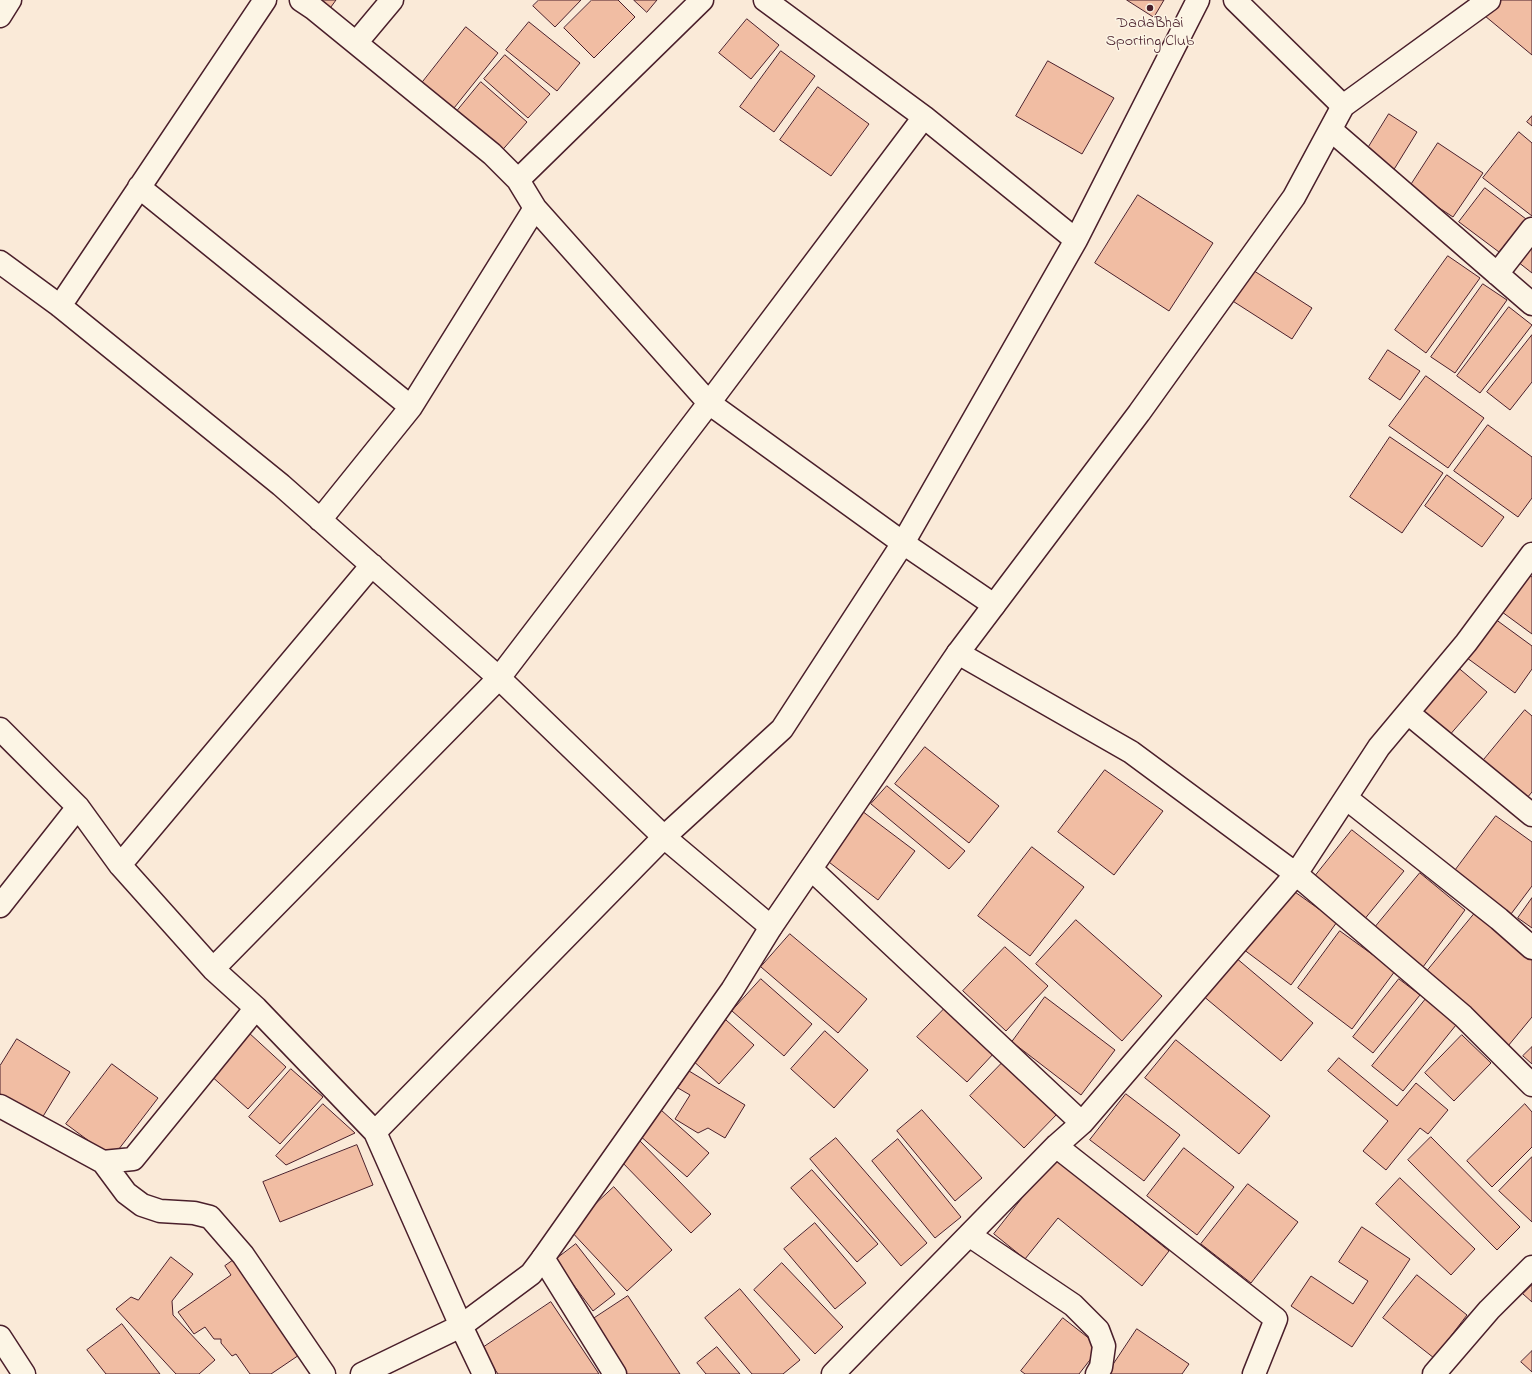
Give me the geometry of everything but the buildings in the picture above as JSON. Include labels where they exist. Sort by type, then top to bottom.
[{"type":"street","points":[[0,16],[10,0]]},
{"type":"street","points":[[60,306],[265,0]]},
{"type":"street","points":[[302,0],[492,154],[518,180],[535,208],[709,403],[903,543],[994,605]]},
{"type":"street","points":[[356,43],[392,0]]},
{"type":"street","points":[[518,180],[702,0]]},
{"type":"street","points":[[765,0],[924,118],[1076,240]]},
{"type":"street","points":[[375,1132],[664,837],[782,730],[903,543],[1076,240],[1198,0]]},
{"type":"street","points":[[1235,0],[1343,106]]},
{"type":"street","points":[[362,1374],[461,1326],[531,1274],[732,990],[771,927],[958,653],[1139,413],[1294,197],[1343,106],[1489,0]]},
{"type":"street","points":[[213,969],[499,678],[924,118]]},
{"type":"street","points":[[1331,130],[1532,304]]},
{"type":"street","points":[[139,187],[411,407]]},
{"type":"street","points":[[320,520],[411,407],[535,208]]},
{"type":"street","points":[[1497,274],[1532,229]]},
{"type":"street","points":[[0,262],[60,306],[281,485],[499,678],[664,837],[771,927]]},
{"type":"street","points":[[833,1374],[1056,1146],[1082,1123],[1296,874],[1379,747],[1466,643],[1532,554]]},
{"type":"street","points":[[120,865],[372,565]]},
{"type":"street","points":[[958,653],[1131,752],[1296,874],[1463,1016],[1532,1085]]},
{"type":"street","points":[[1408,713],[1532,815]]},
{"type":"street","points":[[0,729],[78,807],[120,865],[213,969],[256,1008],[375,1132],[461,1326],[484,1374]]},
{"type":"street","points":[[1346,798],[1499,919],[1532,948]]},
{"type":"street","points":[[0,906],[78,807]]},
{"type":"street","points":[[811,869],[1082,1123]]},
{"type":"street","points":[[103,1162],[133,1159],[256,1008]]},
{"type":"street","points":[[0,1106],[103,1162],[126,1193],[142,1205],[160,1212],[194,1213],[210,1217],[243,1256],[324,1374]]},
{"type":"street","points":[[1056,1146],[1276,1319],[1254,1374]]},
{"type":"street","points":[[969,1235],[1073,1305],[1098,1330],[1104,1346],[1101,1367],[1097,1374]]},
{"type":"street","points":[[543,1258],[615,1374]]},
{"type":"street","points":[[1434,1374],[1489,1310],[1532,1267]]},
{"type":"street","points":[[0,1337],[24,1374]]},
{"type":"place","name":"DadaBhai Sporting Club","points":[[1150,8]]}]
